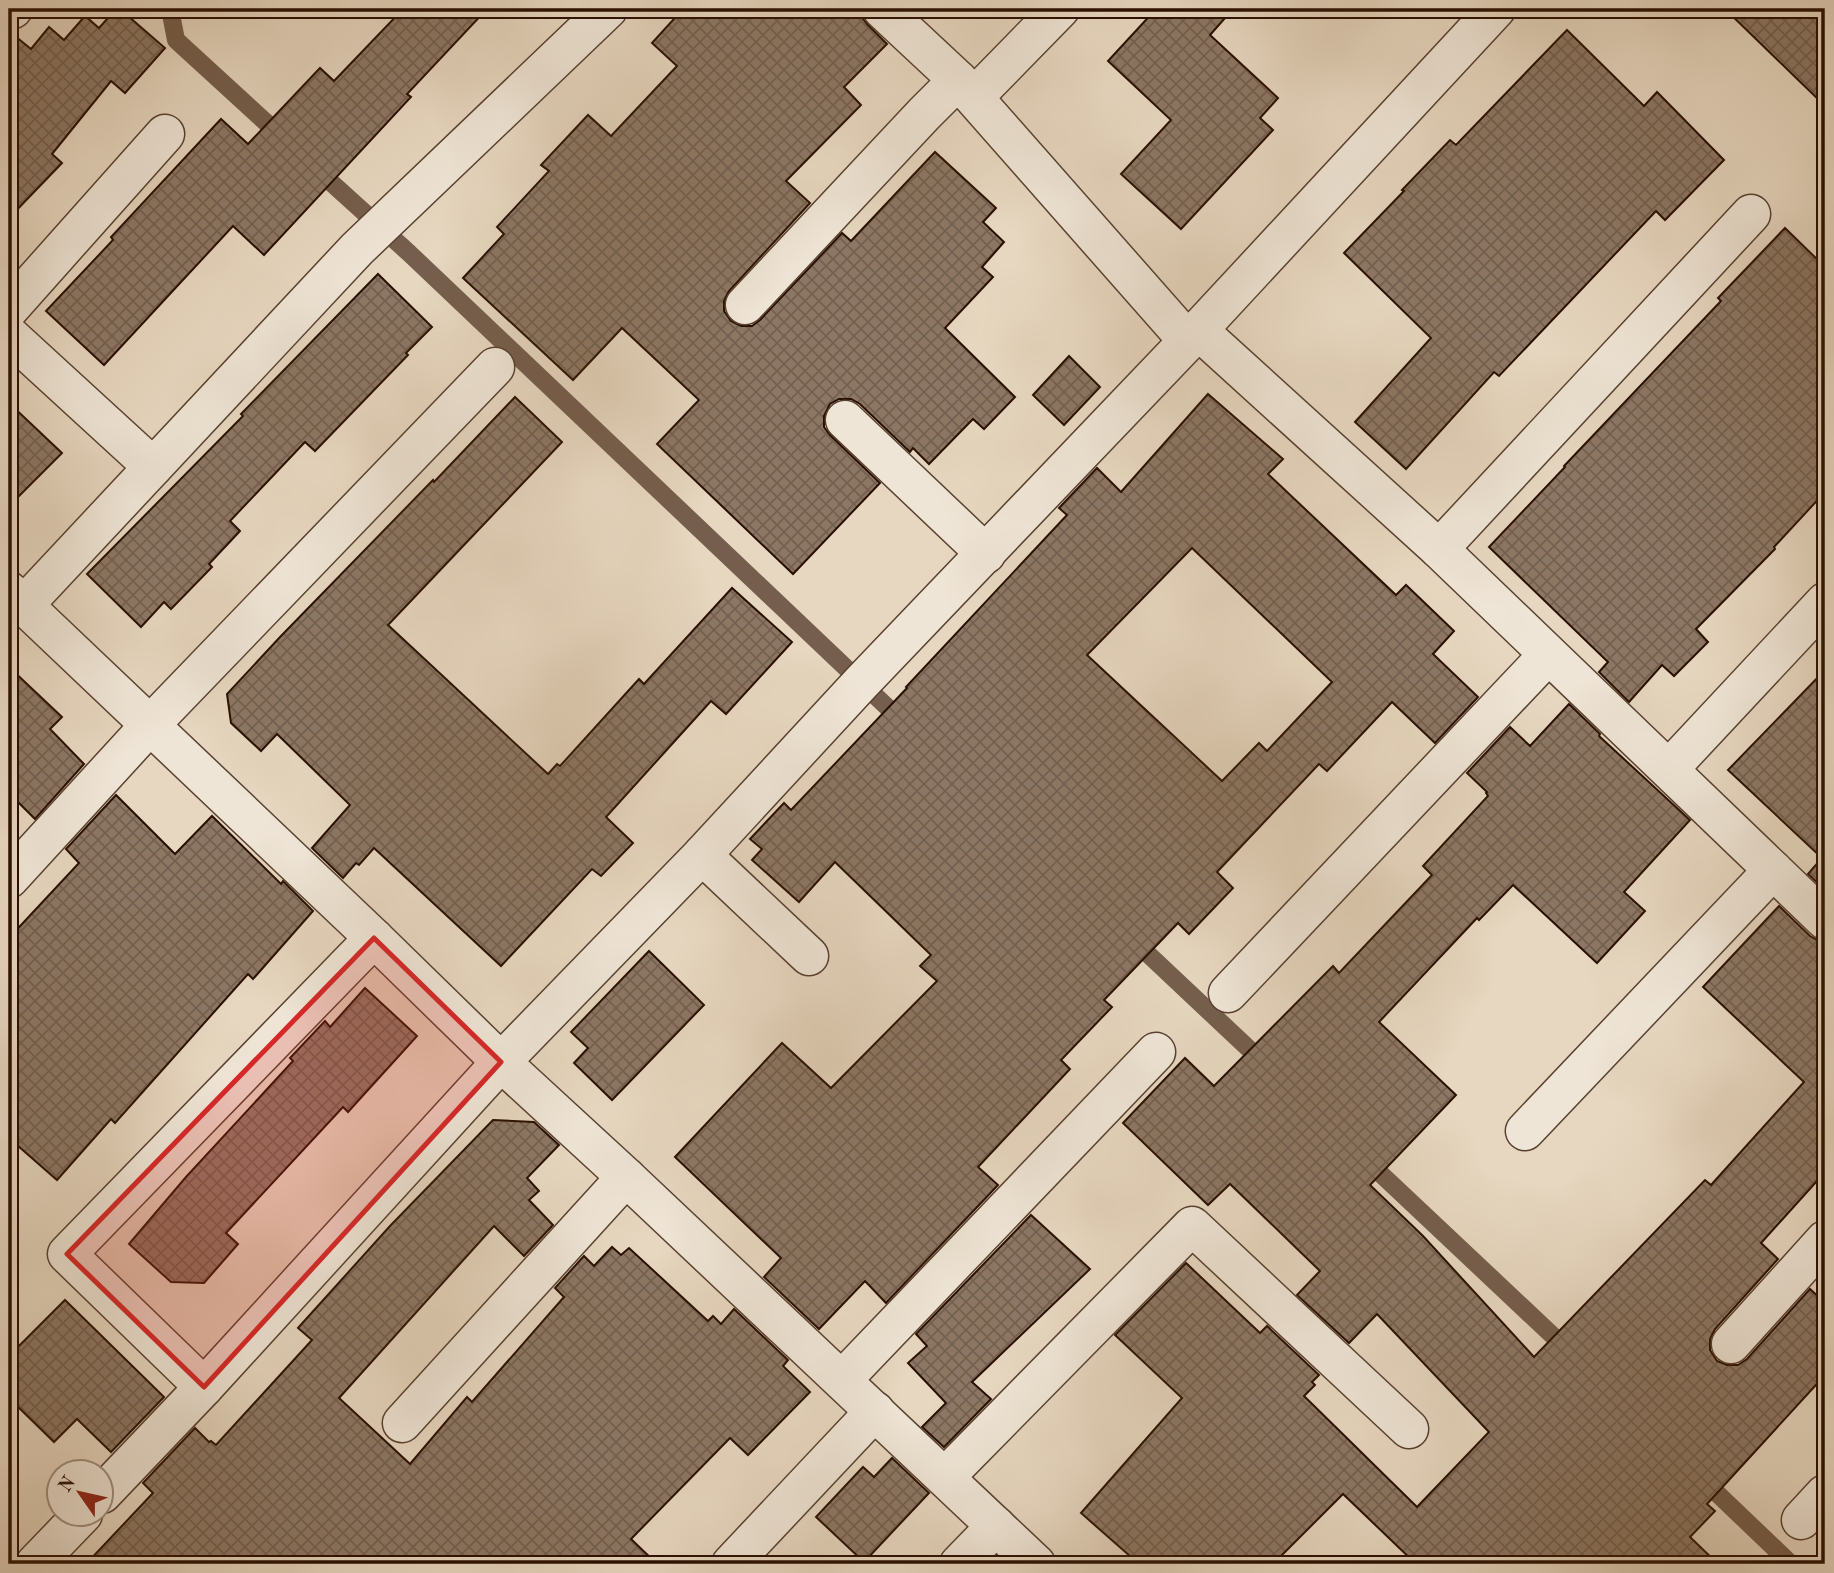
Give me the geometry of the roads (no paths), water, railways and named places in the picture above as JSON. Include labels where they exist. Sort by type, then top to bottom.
[{"type":"street","points":[[608,9],[357,249],[153,467],[16,598],[501,1062],[1037,1564]]},
{"type":"street","points":[[882,9],[966,89],[1193,335],[1439,549],[1825,920]]},
{"type":"street","points":[[745,305],[924,114],[966,89],[1060,9]]},
{"type":"street","points":[[116,1479],[501,1062],[702,855],[860,684],[1193,335],[1496,9]]},
{"type":"street","points":[[9,309],[165,134]]},
{"type":"street","points":[[1439,549],[1751,214]]},
{"type":"street","points":[[9,335],[153,467]]},
{"type":"street","points":[[9,879],[150,725],[495,367]]},
{"type":"street","points":[[845,421],[986,554]]},
{"type":"street","points":[[1669,769],[1825,602]]},
{"type":"street","points":[[1228,993],[1548,654]]},
{"type":"street","points":[[702,855],[808,956]]},
{"type":"street","points":[[1525,1131],[1773,870]]},
{"type":"street","points":[[204,1387],[67,1254],[374,938]]},
{"type":"street","points":[[842,1380],[1156,1052]]},
{"type":"street","points":[[402,1423],[626,1177]]},
{"type":"street","points":[[944,1477],[1192,1226],[1409,1429]]},
{"type":"street","points":[[1731,1344],[1825,1240]]},
{"type":"street","points":[[731,1564],[874,1411]]},
{"type":"street","points":[[959,1564],[996,1526]]},
{"type":"street","points":[[35,1564],[70,1528]]},
{"type":"waterway","points":[[170,9],[176,40],[283,138]]},
{"type":"waterway","points":[[314,167],[409,253],[905,724]]},
{"type":"waterway","points":[[1131,938],[1266,1065]]},
{"type":"waterway","points":[[1365,1159],[1569,1351]]},
{"type":"waterway","points":[[1700,1477],[1791,1564]]}]
